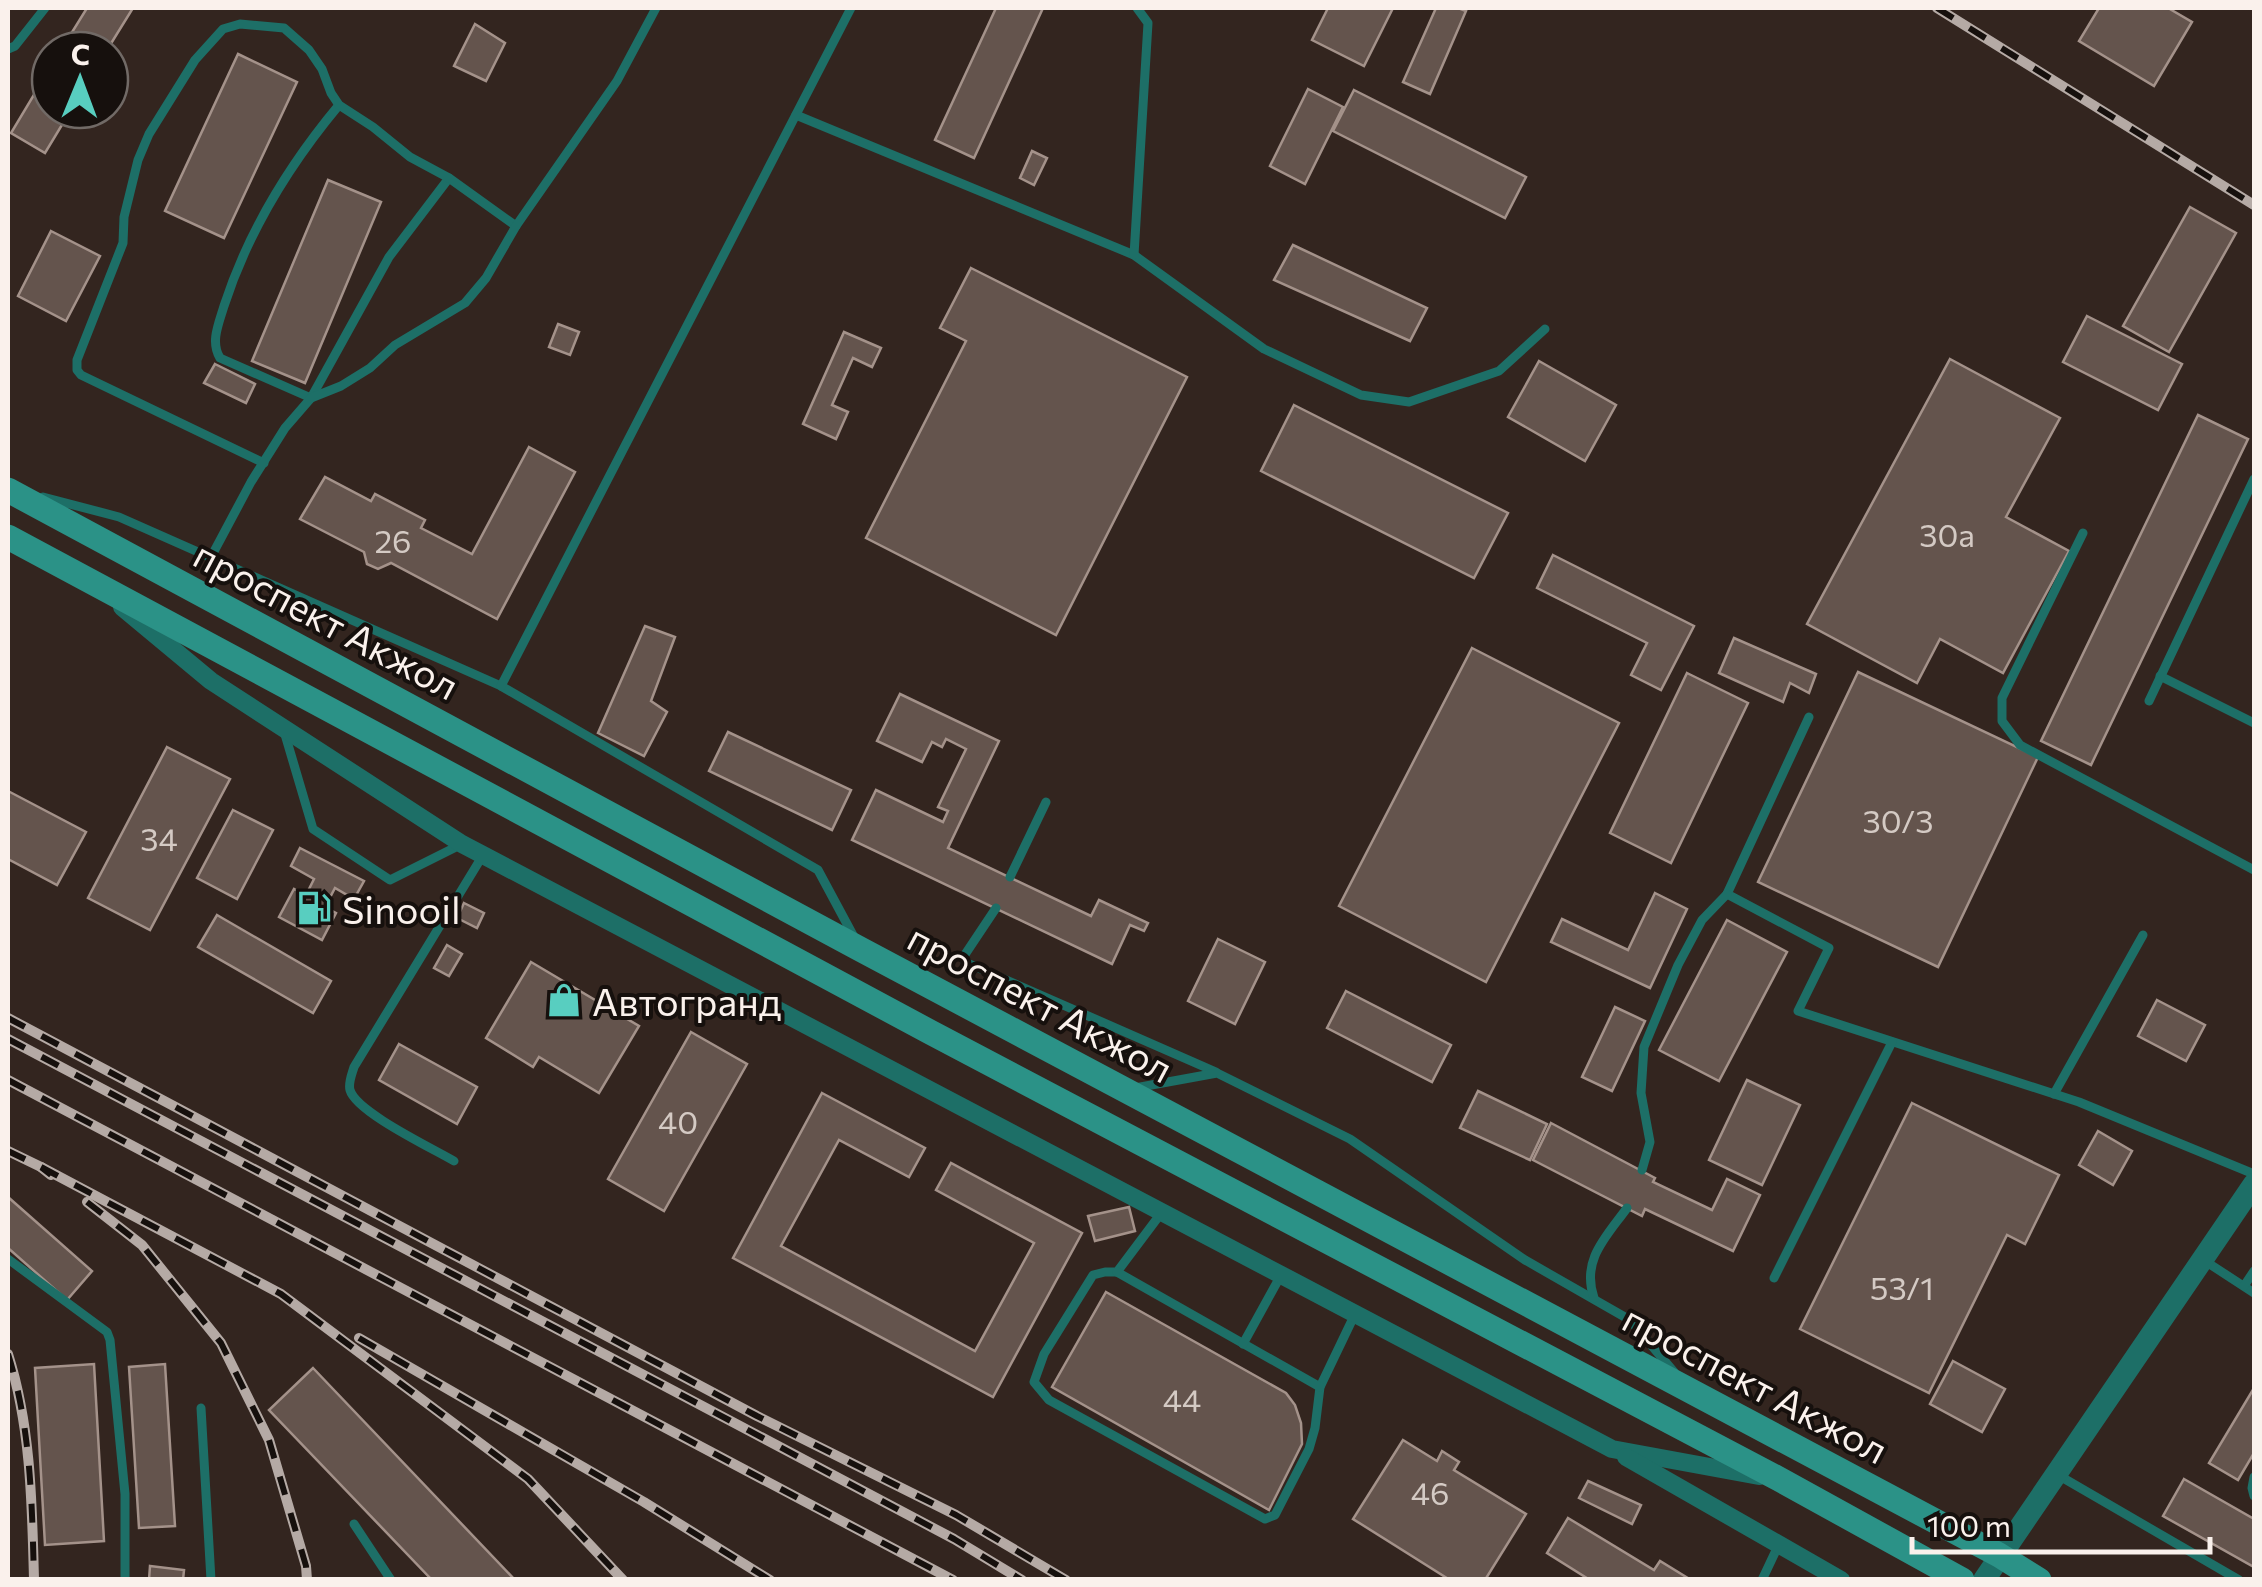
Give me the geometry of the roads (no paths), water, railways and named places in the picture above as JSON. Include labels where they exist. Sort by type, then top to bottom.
[{"type":"main road","name":"проспект Акжол","points":[[8,489],[1999,1555],[2039,1580]]},
{"type":"main road","name":"проспект Акжол","points":[[8,536],[930,1032],[1778,1480],[1954,1578]]},
{"type":"main road","points":[[930,1032],[947,995]]},
{"type":"street","points":[[94,585],[211,681],[462,844],[1612,1449],[1841,1580]]},
{"type":"street","points":[[1984,1580],[2254,1184]]},
{"type":"street","points":[[1612,1449],[1778,1480]]},
{"type":"lane","points":[[8,49],[15,46],[45,8]]},
{"type":"lane","points":[[339,105],[313,136],[259,221],[216,334],[215,350],[220,358],[310,398],[341,386],[396,345],[465,303],[486,278],[516,226],[617,80],[656,8]]},
{"type":"lane","points":[[500,686],[852,8]]},
{"type":"lane","points":[[1134,255],[1148,22],[1137,8]]},
{"type":"lane","points":[[264,462],[81,375],[78,370],[77,360],[123,243],[124,217],[138,160],[149,134],[194,60],[215,36],[240,24],[284,28],[309,50],[339,105],[516,226]]},
{"type":"lane","points":[[796,115],[1134,255],[1264,349],[1360,395],[1409,402],[1499,371],[1545,328]]},
{"type":"lane","points":[[210,559],[285,428],[310,398],[389,257],[449,178]]},
{"type":"lane","points":[[2149,701],[2254,479]]},
{"type":"lane","points":[[8,489],[118,517],[500,686],[818,870],[860,948]]},
{"type":"lane","points":[[2083,532],[2002,698],[2002,720],[2020,745],[2254,870]]},
{"type":"lane","points":[[2160,676],[2254,723]]},
{"type":"lane","points":[[1642,1170],[1650,1142],[1642,1094],[1644,1047],[1678,965],[1702,920],[1727,894],[1809,717]]},
{"type":"lane","points":[[284,728],[314,828],[390,880],[462,844]]},
{"type":"lane","points":[[1010,877],[1046,802]]},
{"type":"lane","points":[[454,1161],[358,1103],[350,1091],[350,1079],[483,855]]},
{"type":"lane","points":[[1727,894],[1829,948],[1798,1011],[2078,1102],[2254,1174]]},
{"type":"lane","points":[[996,908],[964,956],[965,962],[1217,1072],[1350,1139],[1525,1260],[1630,1320],[1689,1390]]},
{"type":"lane","points":[[2054,1094],[2142,935]]},
{"type":"lane","points":[[1774,1278],[1892,1042]]},
{"type":"lane","points":[[1125,1090],[1217,1072]]},
{"type":"lane","points":[[1594,1298],[1589,1269],[1600,1244],[1626,1208]]},
{"type":"lane","points":[[1117,1272],[1162,1212]]},
{"type":"lane","points":[[2203,1259],[2254,1293]]},
{"type":"lane","points":[[8,1260],[107,1332],[110,1340],[125,1494],[124,1580]]},
{"type":"lane","points":[[2244,1286],[2254,1271]]},
{"type":"lane","points":[[1320,1387],[1117,1272],[1093,1275],[1044,1354],[1034,1382],[1049,1400],[1265,1519],[1275,1515],[1309,1449],[1320,1387],[1355,1314]]},
{"type":"lane","points":[[1243,1344],[1281,1274]]},
{"type":"lane","points":[[201,1408],[211,1580]]},
{"type":"lane","points":[[2056,1474],[2239,1580]]},
{"type":"lane","points":[[2254,1477],[2254,1496]]},
{"type":"lane","points":[[354,1524],[391,1580]]},
{"type":"lane","points":[[1762,1580],[1779,1544]]},
{"type":"railway","points":[[1937,8],[2254,205]]},
{"type":"railway","points":[[8,1018],[757,1416],[956,1515],[1066,1580]]},
{"type":"railway","points":[[8,1039],[954,1539],[1022,1580]]},
{"type":"railway","points":[[8,1080],[953,1580]]},
{"type":"railway","points":[[8,1151],[51,1175]]},
{"type":"railway","points":[[41,1167],[281,1294],[528,1479],[623,1580]]},
{"type":"railway","points":[[87,1202],[142,1245],[221,1343],[269,1440],[307,1580]]},
{"type":"railway","points":[[359,1338],[644,1502],[770,1580]]},
{"type":"railway","points":[[8,1354],[26,1437],[34,1580]]},
{"type":"place","name":"Sinooil","points":[[314,908]]},
{"type":"place","name":"Автогранд","points":[[564,1000]]}]
